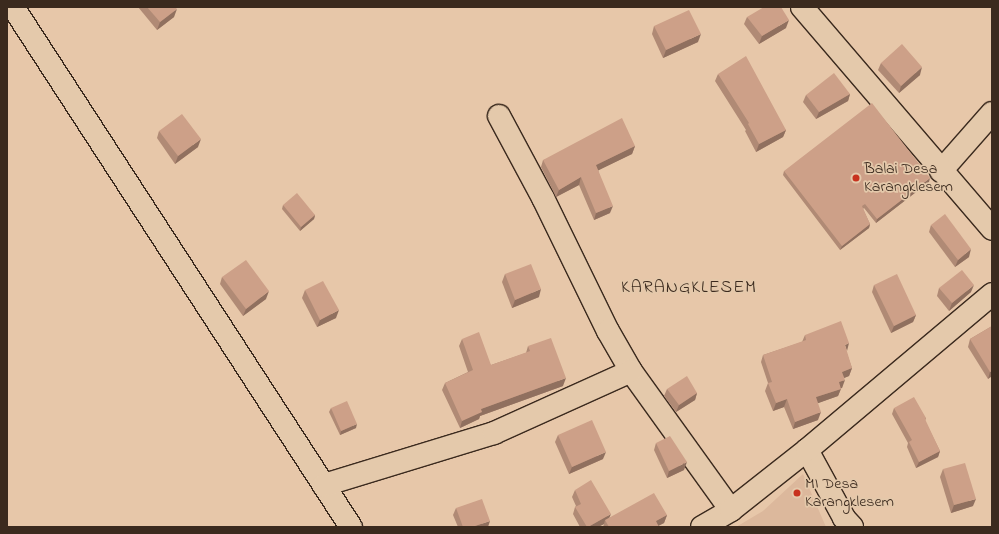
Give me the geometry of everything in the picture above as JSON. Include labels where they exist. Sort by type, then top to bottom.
[{"type":"street","points":[[13,7],[352,527]]},
{"type":"street","points":[[802,7],[992,229]]},
{"type":"street","points":[[941,171],[992,113]]},
{"type":"street","points":[[499,116],[543,198],[608,331],[631,371],[731,510]]},
{"type":"street","points":[[702,527],[731,510],[807,450],[992,294]]},
{"type":"street","points":[[324,485],[494,433],[631,371]]},
{"type":"street","points":[[807,450],[844,518],[852,527]]},
{"type":"shaded area","name":"MI Desa Karangklesem","points":[[803,474],[826,527],[736,527],[763,511]]},
{"type":"building","points":[[147,7],[175,7],[177,9],[160,22]]},
{"type":"building","points":[[764,7],[781,7],[789,20],[762,36],[747,17]]},
{"type":"building","points":[[689,10],[701,34],[666,50],[654,26]]},
{"type":"building","points":[[902,44],[922,67],[901,86],[881,63]]},
{"type":"building","points":[[746,56],[786,130],[759,144],[748,124],[749,123],[718,74]]},
{"type":"building","points":[[834,73],[850,94],[819,112],[806,95]]},
{"type":"building","name":"Balai Desa Karangklesem","points":[[872,103],[930,178],[877,219],[865,204],[862,206],[870,224],[842,246],[784,171]]},
{"type":"building","points":[[182,114],[201,139],[178,156],[159,131]]},
{"type":"building","points":[[622,118],[635,146],[596,165],[613,206],[596,213],[581,177],[559,190],[543,160]]},
{"type":"building","points":[[297,193],[315,215],[301,227],[283,205]]},
{"type":"building","points":[[945,214],[971,249],[958,260],[931,225]]},
{"type":"building","points":[[246,260],[269,291],[246,309],[222,277]]},
{"type":"building","points":[[531,264],[541,289],[515,300],[505,274]]},
{"type":"building","points":[[962,270],[974,285],[952,303],[939,288]]},
{"type":"building","points":[[897,274],[916,315],[894,326],[874,285]]},
{"type":"building","points":[[323,281],[339,310],[320,320],[305,290]]},
{"type":"building","points":[[841,321],[849,343],[845,345],[852,368],[842,372],[845,380],[839,382],[841,389],[816,397],[821,412],[795,422],[787,399],[776,403],[768,383],[772,382],[763,355],[806,340],[805,335]]},
{"type":"building","points":[[992,326],[992,371],[990,372],[970,339]]},
{"type":"building","points":[[479,332],[491,365],[530,351],[528,346],[551,338],[566,378],[481,409],[482,412],[462,421],[445,383],[473,370],[462,339]]},
{"type":"building","points":[[687,376],[697,393],[679,405],[667,389]]},
{"type":"building","points":[[914,397],[926,418],[925,419],[940,451],[919,462],[909,442],[912,440],[894,408]]},
{"type":"building","points":[[347,401],[357,424],[341,431],[331,408]]},
{"type":"building","points":[[592,420],[606,452],[572,467],[558,435]]},
{"type":"building","points":[[670,436],[687,462],[669,471],[656,443]]},
{"type":"building","points":[[965,463],[976,499],[954,505],[943,469]]},
{"type":"building","points":[[591,480],[611,514],[587,527],[575,507],[581,504],[575,490]]},
{"type":"building","points":[[654,493],[667,515],[656,521],[659,527],[609,527],[605,520]]},
{"type":"building","points":[[482,499],[490,521],[472,527],[463,527],[456,508]]},
{"type":"place","name":"Balai Desa Karangklesem","points":[[856,178]]},
{"type":"place","name":"MI Desa Karangklesem","points":[[797,493]]},
{"type":"district","name":"KARANGKLESEM","points":[[689,288]]}]
